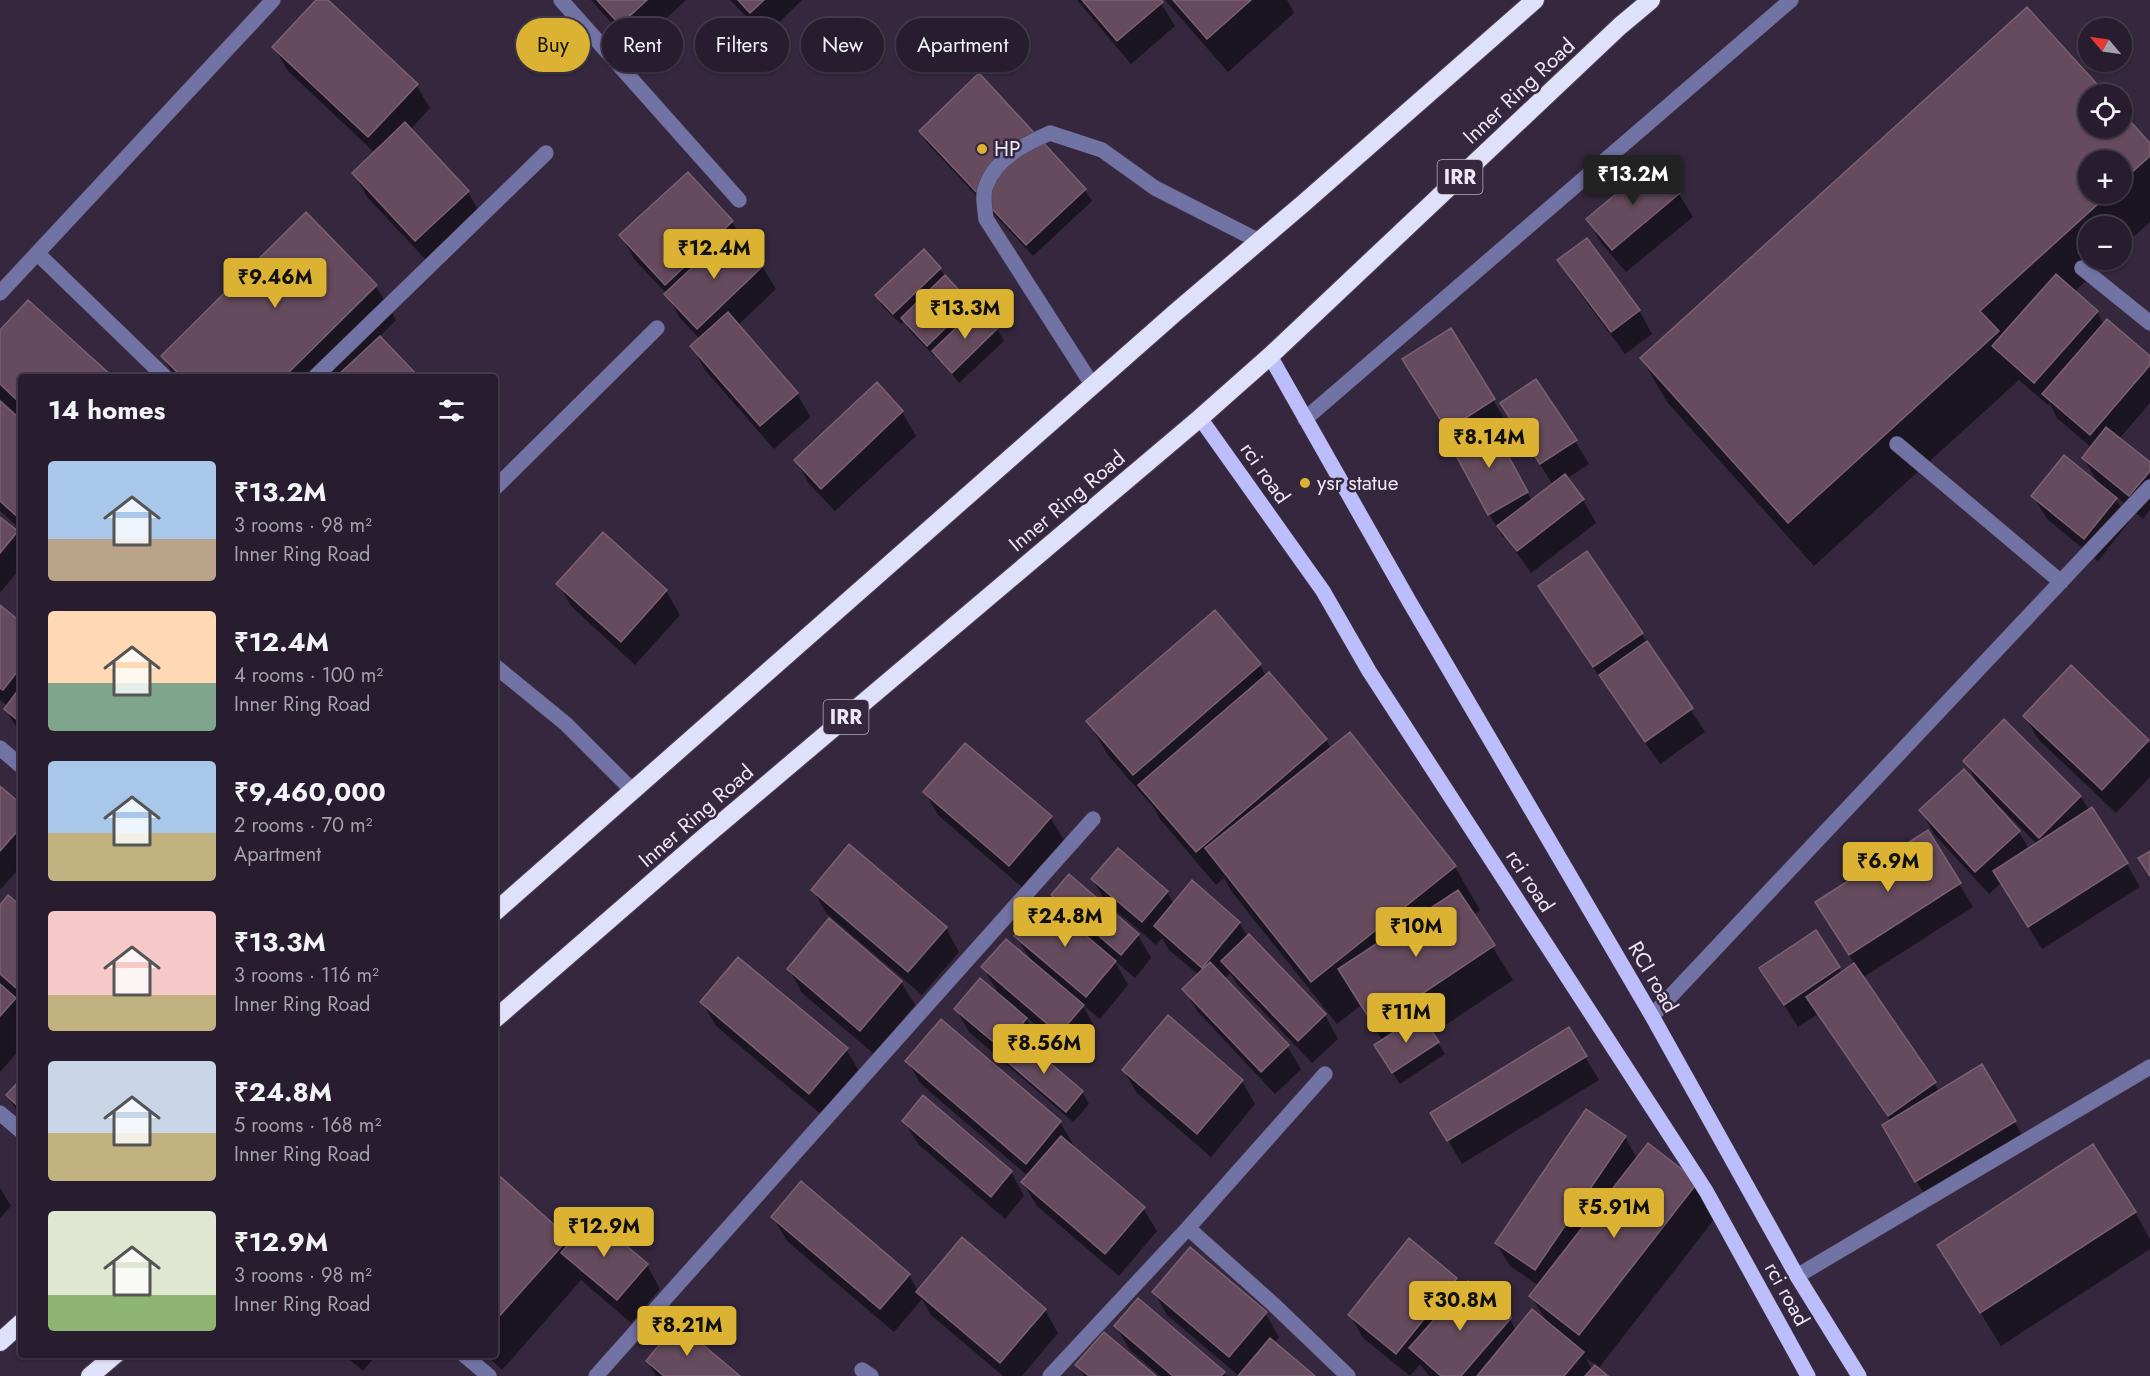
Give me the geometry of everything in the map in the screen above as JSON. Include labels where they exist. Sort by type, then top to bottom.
[{"type":"highway","points":[[498,909],[1535,0]]},
{"type":"highway","name":"Inner Ring Road","points":[[498,1016],[692,848],[1200,418],[1270,356],[1611,34],[1651,0]]},
{"type":"highway","points":[[0,1342],[18,1326]]},
{"type":"highway","points":[[90,1376],[111,1358]]},
{"type":"main road","points":[[1270,356],[1305,419]]},
{"type":"main road","name":"rci road","points":[[1200,418],[1323,591],[1369,671],[1706,1191],[1808,1376]]},
{"type":"main road","name":"RCI road","points":[[1305,419],[1652,1016],[1797,1276],[1859,1376]]},
{"type":"street","points":[[0,293],[273,0]]},
{"type":"street","points":[[561,0],[739,200]]},
{"type":"street","points":[[1305,419],[1791,0]]},
{"type":"street","points":[[1093,386],[986,219],[985,187],[998,164],[1025,144],[1050,133],[1102,150],[1155,188],[1259,241]]},
{"type":"street","points":[[318,374],[546,153]]},
{"type":"street","points":[[38,254],[162,374]]},
{"type":"street","points":[[2084,270],[2150,323]]},
{"type":"street","points":[[498,485],[657,328]]},
{"type":"street","points":[[1897,444],[2061,582]]},
{"type":"street","points":[[1652,1016],[2150,487]]},
{"type":"street","points":[[498,668],[566,724],[633,791]]},
{"type":"street","points":[[0,748],[18,763]]},
{"type":"street","points":[[597,1376],[1093,819]]},
{"type":"street","points":[[1797,1276],[2150,1066]]},
{"type":"street","points":[[1050,1376],[1188,1228],[1325,1074]]},
{"type":"street","points":[[0,1113],[18,1128]]},
{"type":"street","points":[[1188,1228],[1273,1304],[1348,1376]]},
{"type":"street","points":[[468,1358],[489,1376]]},
{"type":"building","points":[[316,0],[328,0],[418,84],[368,137],[272,47]]},
{"type":"building","points":[[597,0],[647,0],[628,18],[614,18]]},
{"type":"building","points":[[738,0],[764,0],[750,13]]},
{"type":"building","points":[[1082,0],[1161,0],[1163,2],[1117,41]]},
{"type":"building","points":[[1173,0],[1251,0],[1207,39]]},
{"type":"building","points":[[2027,7],[2078,63],[2078,72],[2086,72],[2097,84],[2078,84],[2078,138],[2132,138],[2132,123],[2150,143],[2150,156],[2132,172],[2132,150],[2078,150],[2078,204],[2098,204],[2085,216],[2078,216],[2078,222],[1980,311],[1999,331],[1788,523],[1640,358]]},
{"type":"building","points":[[979,73],[1086,189],[1026,245],[919,131]]},
{"type":"building","points":[[405,122],[469,191],[415,241],[352,173]]},
{"type":"building","points":[[1655,161],[1680,193],[1612,250],[1586,219]]},
{"type":"building","points":[[688,172],[733,221],[665,285],[619,235]]},
{"type":"building","points":[[306,212],[377,285],[287,374],[179,374],[161,356]]},
{"type":"building","points":[[731,231],[764,265],[697,329],[664,294]]},
{"type":"building","points":[[1587,238],[1640,310],[1611,332],[1557,260]]},
{"type":"building","points":[[924,249],[941,268],[893,314],[875,295]]},
{"type":"building","points":[[2056,274],[2098,311],[2034,383],[1992,346]]},
{"type":"building","points":[[945,275],[971,303],[927,346],[901,318]]},
{"type":"building","points":[[28,300],[110,374],[18,374],[18,401],[0,384],[0,330]]},
{"type":"building","points":[[978,307],[998,328],[952,373],[932,351]]},
{"type":"building","points":[[728,312],[798,393],[760,426],[690,346]]},
{"type":"building","points":[[2107,319],[2150,356],[2150,365],[2090,435],[2042,394]]},
{"type":"building","points":[[1451,328],[1495,399],[1447,430],[1402,359]]},
{"type":"building","points":[[380,336],[416,374],[339,374]]},
{"type":"building","points":[[1536,379],[1577,440],[1540,464],[1500,403]]},
{"type":"building","points":[[877,382],[903,411],[821,489],[794,460]]},
{"type":"building","points":[[0,401],[18,417],[18,517],[0,501]]},
{"type":"building","points":[[1491,424],[1528,492],[1488,515],[1451,446]]},
{"type":"building","points":[[2106,427],[2150,462],[2150,471],[2129,496],[2082,458]]},
{"type":"building","points":[[2064,455],[2117,498],[2084,539],[2031,496]]},
{"type":"building","points":[[1565,474],[1584,499],[1517,551],[1497,526]]},
{"type":"building","points":[[0,517],[18,531],[0,553]]},
{"type":"building","points":[[603,532],[667,590],[621,642],[556,584]]},
{"type":"building","points":[[1587,551],[1643,633],[1593,667],[1538,586]]},
{"type":"building","points":[[0,605],[18,620],[18,671],[3,690],[0,688]]},
{"type":"building","points":[[1215,610],[1261,664],[1133,775],[1086,721]]},
{"type":"building","points":[[1647,641],[1693,708],[1645,742],[1599,675]]},
{"type":"building","points":[[2071,665],[2149,740],[2102,790],[2023,716]]},
{"type":"building","points":[[1269,672],[1327,739],[1196,852],[1138,785]]},
{"type":"building","points":[[18,690],[18,721],[4,709]]},
{"type":"building","points":[[2004,719],[2081,796],[2039,838],[1963,761]]},
{"type":"building","points":[[1350,732],[1456,866],[1311,982],[1205,848]]},
{"type":"building","points":[[965,743],[1052,816],[1009,866],[923,792]]},
{"type":"building","points":[[1964,769],[2020,831],[1975,872],[1919,810]]},
{"type":"building","points":[[0,786],[18,801],[18,830],[0,851]]},
{"type":"building","points":[[2092,807],[2128,863],[2028,927],[1993,871]]},
{"type":"building","points":[[1928,830],[1961,883],[1849,955],[1815,902]]},
{"type":"building","points":[[849,844],[947,927],[908,972],[811,890]]},
{"type":"building","points":[[1118,848],[1168,891],[1142,922],[1091,879]]},
{"type":"building","points":[[2150,851],[2150,876],[2138,858]]},
{"type":"building","points":[[1069,874],[1139,934],[1121,955],[1051,895]]},
{"type":"building","points":[[1192,880],[1240,922],[1202,968],[1154,926]]},
{"type":"building","points":[[1458,890],[1495,945],[1374,1026],[1338,969]]},
{"type":"building","points":[[8,895],[18,903],[18,989],[0,974],[0,905]]},
{"type":"building","points":[[1044,900],[1116,961],[1086,997],[1014,936]]},
{"type":"building","points":[[829,918],[902,981],[860,1031],[787,969]]},
{"type":"building","points":[[1816,930],[1840,967],[1784,1005],[1759,968]]},
{"type":"building","points":[[1249,934],[1326,1014],[1298,1041],[1221,961]]},
{"type":"building","points":[[1006,939],[1084,1005],[1059,1034],[981,967]]},
{"type":"building","points":[[738,957],[848,1048],[809,1094],[700,1002]]},
{"type":"building","points":[[1210,962],[1289,1045],[1261,1072],[1182,989]]},
{"type":"building","points":[[1854,963],[1936,1082],[1888,1116],[1806,997]]},
{"type":"building","points":[[980,978],[1027,1018],[1002,1049],[954,1009]]},
{"type":"building","points":[[0,984],[16,998],[0,1016]]},
{"type":"building","points":[[1421,1014],[1439,1042],[1392,1073],[1374,1045]]},
{"type":"building","points":[[1168,1015],[1243,1080],[1197,1134],[1122,1070]]},
{"type":"building","points":[[941,1019],[1061,1121],[1026,1164],[905,1061]]},
{"type":"building","points":[[1569,1027],[1587,1056],[1447,1141],[1430,1113]]},
{"type":"building","points":[[1022,1039],[1083,1091],[1066,1112],[1004,1059]]},
{"type":"building","points":[[1982,1064],[2016,1121],[1915,1182],[1882,1125]]},
{"type":"building","points":[[18,1082],[18,1106],[6,1095]]},
{"type":"building","points":[[923,1095],[1012,1171],[991,1197],[902,1121]]},
{"type":"building","points":[[1586,1109],[1626,1136],[1535,1270],[1495,1243]]},
{"type":"building","points":[[1061,1136],[1145,1207],[1105,1254],[1021,1182]]},
{"type":"building","points":[[1648,1143],[1698,1182],[1579,1335],[1529,1296]]},
{"type":"building","points":[[2093,1144],[2136,1212],[1980,1313],[1937,1245]]},
{"type":"building","points":[[498,1175],[569,1238],[498,1318]]},
{"type":"building","points":[[801,1181],[910,1274],[880,1309],[771,1217]]},
{"type":"building","points":[[592,1216],[648,1264],[617,1300],[561,1253]]},
{"type":"building","points":[[962,1237],[1046,1309],[1000,1363],[916,1292]]},
{"type":"building","points":[[1409,1238],[1457,1278],[1396,1354],[1348,1315]]},
{"type":"building","points":[[1190,1247],[1267,1312],[1229,1357],[1152,1292]]},
{"type":"building","points":[[1468,1281],[1511,1318],[1461,1376],[1441,1376],[1409,1348]]},
{"type":"building","points":[[1138,1298],[1225,1372],[1221,1376],[1173,1376],[1114,1326]]},
{"type":"building","points":[[1532,1309],[1584,1352],[1564,1376],[1477,1376]]},
{"type":"building","points":[[677,1323],[740,1376],[664,1376],[646,1361]]},
{"type":"building","points":[[1104,1332],[1156,1376],[1089,1376],[1075,1365]]},
{"type":"building","points":[[1270,1338],[1315,1376],[1238,1376]]},
{"type":"building","points":[[1595,1365],[1608,1376],[1585,1376]]},
{"type":"place","name":"HP","points":[[982,149]]},
{"type":"place","name":"ysr statue","points":[[1305,483]]}]
